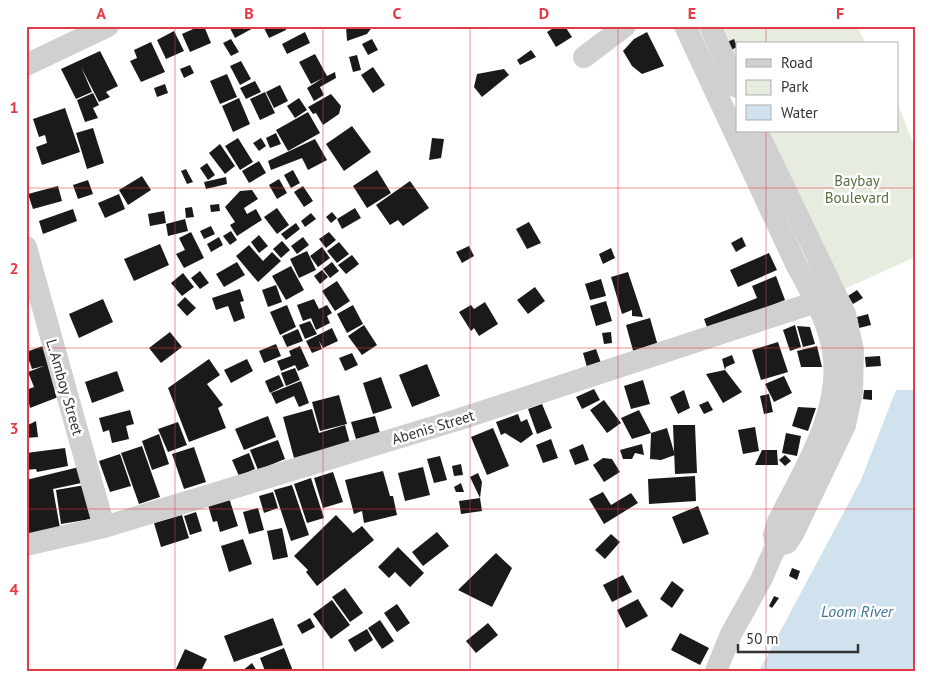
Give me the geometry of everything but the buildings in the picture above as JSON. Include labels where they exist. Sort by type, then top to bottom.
[{"type":"street","points":[[26,65],[108,26]]},
{"type":"street","points":[[584,57],[625,26]]},
{"type":"street","points":[[685,26],[736,124]]},
{"type":"street","points":[[710,26],[736,85]]},
{"type":"street","points":[[740,132],[826,297]]},
{"type":"street","points":[[716,671],[731,634],[761,580],[776,546],[774,535],[778,522],[818,439],[831,401],[833,352],[826,323],[826,297],[757,132]]},
{"type":"street","name":"L. Amboy Street","points":[[26,247],[104,527]]},
{"type":"street","name":"Abenis Street","points":[[26,544],[104,527],[460,419],[826,297]]},
{"type":"green space","points":[[720,26],[857,26],[865,42],[736,42],[736,62]]},
{"type":"green space","name":"Baybay Boulevard","points":[[898,105],[915,148],[915,257],[840,291],[768,132],[898,132]]},
{"type":"water","name":"Loom River","points":[[896,390],[915,390],[915,671],[759,671],[861,480]]}]
